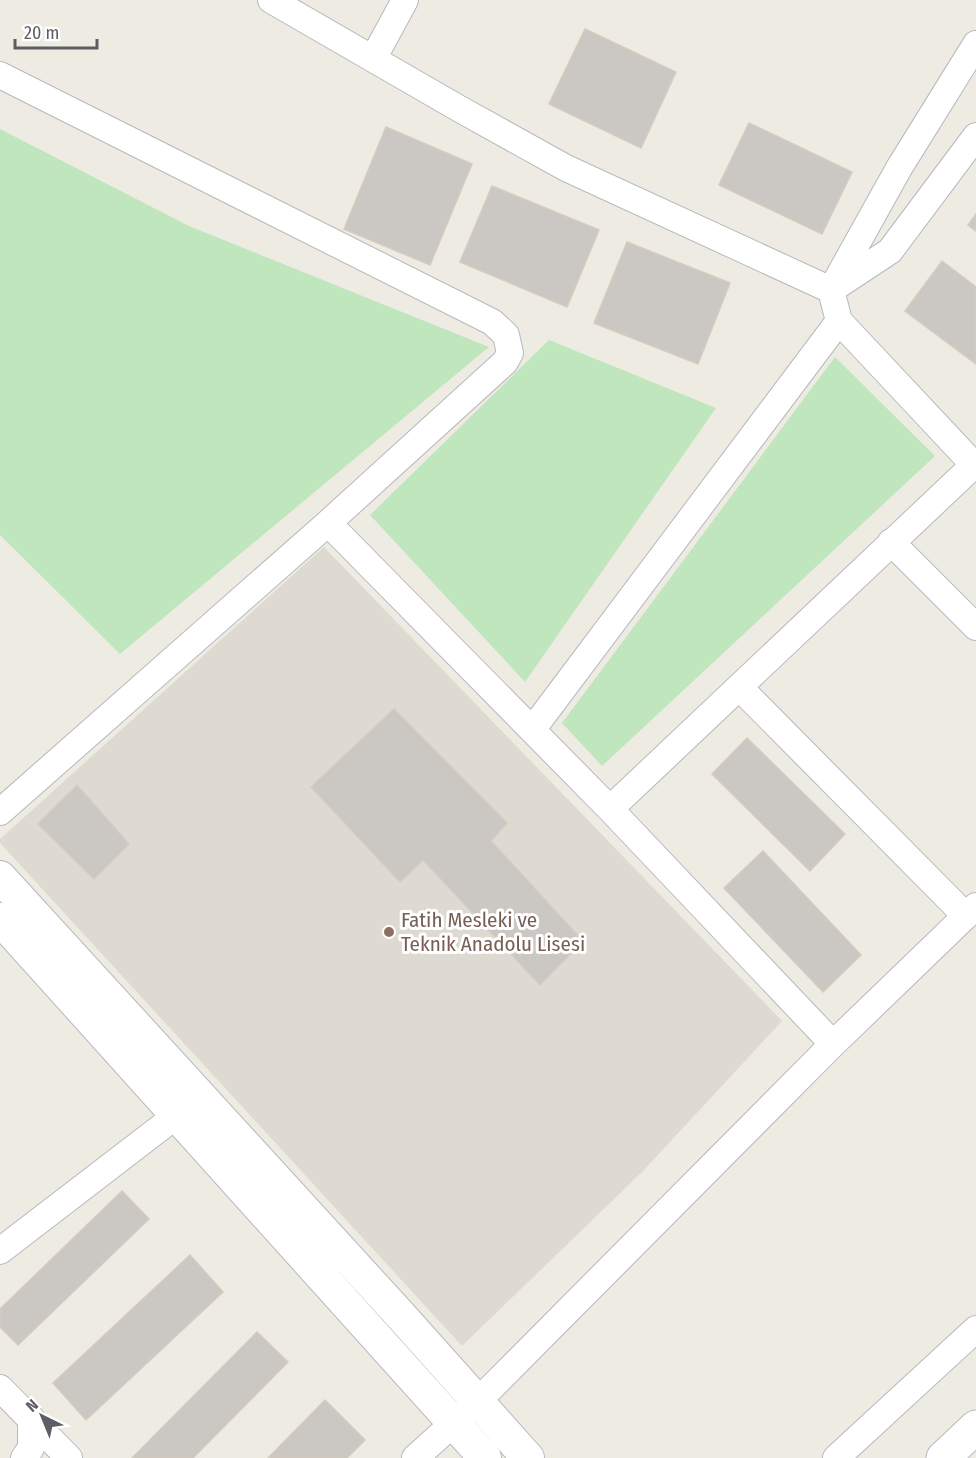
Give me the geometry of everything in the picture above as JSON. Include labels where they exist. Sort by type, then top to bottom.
[{"type":"main road","points":[[943,1458],[976,1427]]},
{"type":"street","points":[[271,0],[566,168],[831,290]]},
{"type":"street","points":[[373,59],[405,0]]},
{"type":"street","points":[[610,809],[975,466],[839,321],[831,290],[898,168],[976,44]]},
{"type":"street","points":[[0,75],[492,322],[506,335],[510,353],[505,362],[328,523],[0,812]]},
{"type":"street","points":[[831,290],[890,251],[976,136]]},
{"type":"street","points":[[532,730],[839,321]]},
{"type":"street","points":[[328,523],[610,809],[833,1044]]},
{"type":"street","points":[[891,543],[976,627]]},
{"type":"street","points":[[415,1458],[477,1402],[833,1044],[971,911],[739,687]]},
{"type":"street","points":[[0,877],[528,1458]]},
{"type":"street","points":[[0,919],[485,1458]]},
{"type":"street","points":[[0,1251],[177,1115]]},
{"type":"street","points":[[836,1458],[976,1329]]},
{"type":"street","points":[[0,1388],[69,1458]]},
{"type":"street","points":[[24,1458],[32,1448],[31,1418]]},
{"type":"shaded area","name":"Fatih Mesleki ve Teknik Anadolu Lisesi","points":[[324,547],[782,1021],[643,1171],[462,1346],[0,843],[0,839]]},
{"type":"green space","points":[[0,129],[189,226],[489,347],[120,654],[0,535]]},
{"type":"green space","points":[[549,340],[716,408],[525,682],[370,515]]},
{"type":"green space","points":[[835,357],[935,456],[602,766],[562,723]]},
{"type":"building","points":[[585,29],[676,72],[641,148],[549,104]]},
{"type":"building","points":[[749,123],[852,172],[822,234],[719,185]]},
{"type":"building","points":[[386,127],[472,164],[430,265],[344,229]]},
{"type":"building","points":[[492,186],[599,230],[567,307],[460,262]]},
{"type":"building","points":[[976,214],[976,231],[968,225]]},
{"type":"building","points":[[627,242],[730,283],[698,364],[594,323]]},
{"type":"building","points":[[942,261],[976,287],[976,364],[905,311]]},
{"type":"building","points":[[394,709],[507,823],[491,841],[583,941],[540,985],[423,860],[400,882],[311,787]]},
{"type":"building","points":[[747,738],[845,834],[810,871],[712,774]]},
{"type":"building","points":[[77,785],[129,844],[94,879],[38,824]]},
{"type":"building","points":[[763,851],[861,955],[823,992],[724,888]]},
{"type":"building","points":[[122,1191],[149,1219],[18,1345],[0,1327],[0,1309]]},
{"type":"building","points":[[190,1255],[223,1292],[86,1420],[53,1383]]},
{"type":"building","points":[[257,1332],[288,1362],[193,1458],[132,1458]]},
{"type":"building","points":[[325,1400],[365,1440],[347,1458],[268,1458]]},
{"type":"place","name":"Fatih Mesleki ve Teknik Anadolu Lisesi","points":[[389,932]]}]
